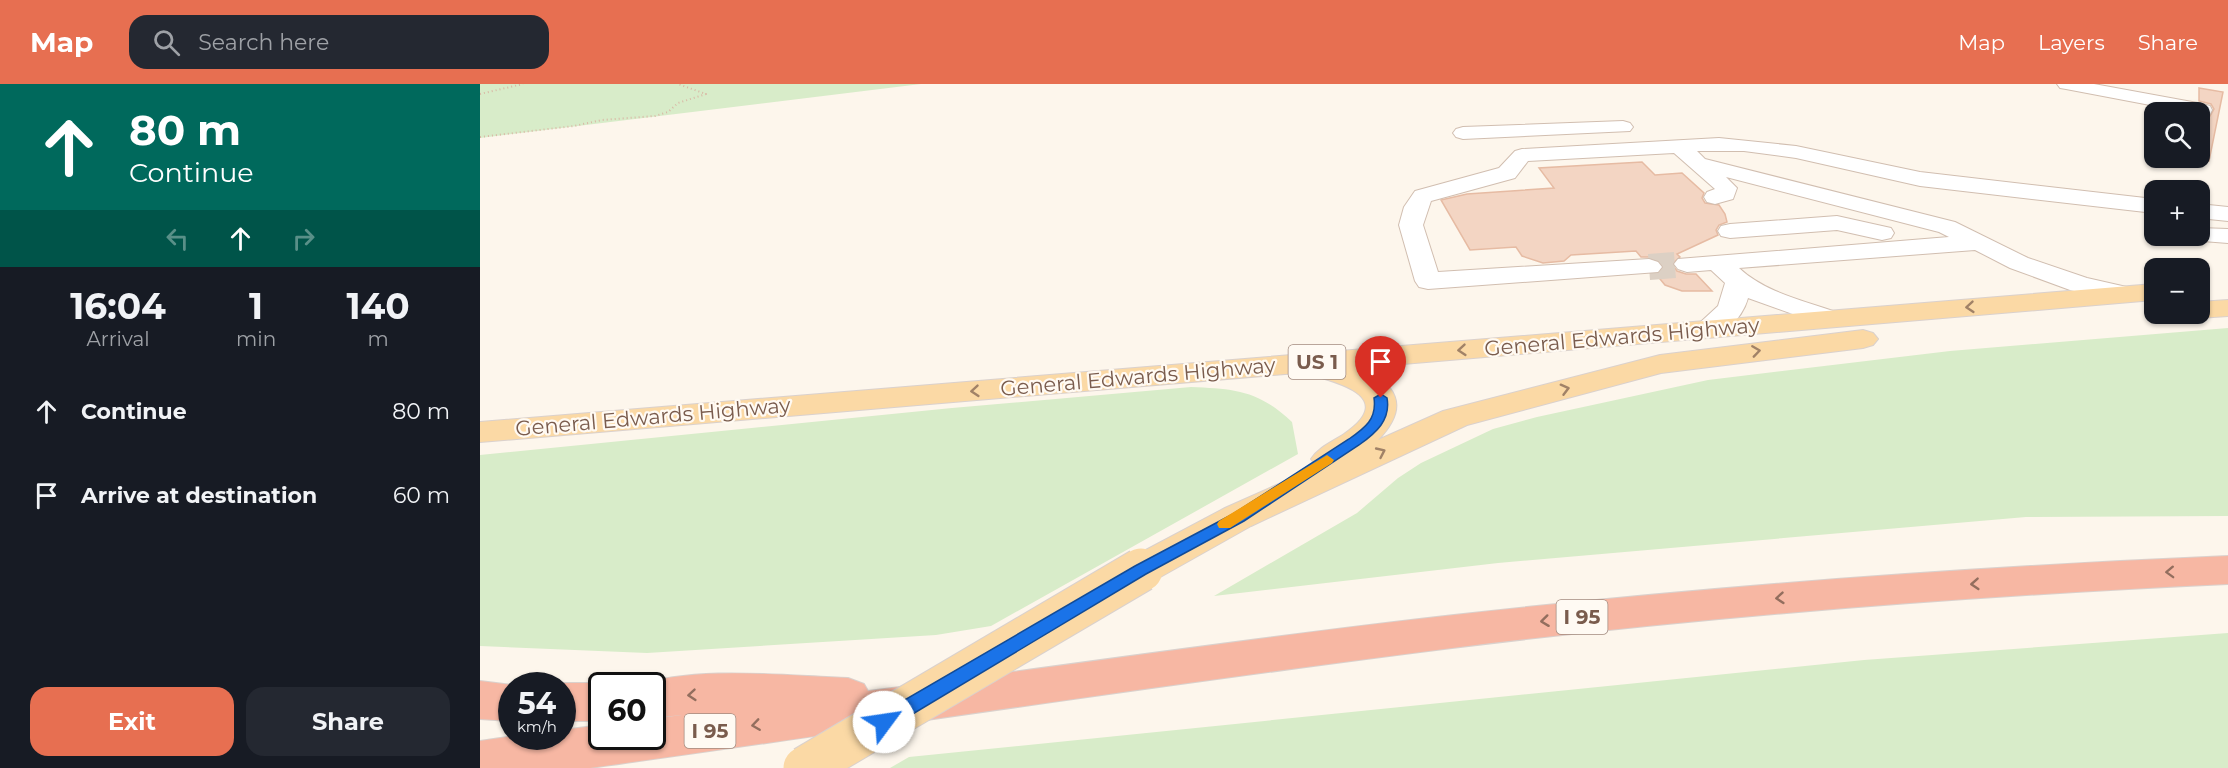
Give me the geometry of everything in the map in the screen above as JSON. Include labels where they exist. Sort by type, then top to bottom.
[{"type":"highway","name":"I 95","points":[[480,762],[1587,616],[1961,584],[2228,570]]},
{"type":"highway","points":[[666,698],[723,692],[939,700]]},
{"type":"highway","points":[[480,700],[498,701]]},
{"type":"main road","points":[[2210,287],[2228,286]]},
{"type":"main road","name":"General Edwards Highway","points":[[480,432],[2144,293]]},
{"type":"main road","points":[[2210,309],[2228,308]]},
{"type":"main road","name":"General Edwards Highway","points":[[805,768],[1141,570],[1238,517],[1455,418],[1660,364],[1825,342],[2144,315]]},
{"type":"main road","points":[[1238,517],[1362,436],[1382,414],[1383,403],[1378,393],[1354,376],[1319,368],[1274,366]]},
{"type":"street","points":[[2066,84],[2161,102]]},
{"type":"street","points":[[1702,125],[1719,144]]},
{"type":"street","points":[[1463,133],[1643,127]]},
{"type":"street","points":[[1489,132],[1522,155],[1719,144],[1779,149],[1920,179],[1963,206],[1980,243]]},
{"type":"street","points":[[1678,146],[1726,188],[1725,194],[1715,197]]},
{"type":"street","points":[[1522,155],[1507,173],[1435,191],[1424,196],[1416,207],[1411,225],[1428,281],[1649,267]]},
{"type":"street","points":[[1698,163],[1963,206],[2144,217]]},
{"type":"street","points":[[2210,212],[2228,214]]},
{"type":"street","points":[[1730,231],[1837,223],[1899,238],[1917,248]]},
{"type":"street","points":[[2210,235],[2228,236]]},
{"type":"street","points":[[1687,264],[1980,243],[2019,263],[2079,284],[2121,294]]},
{"type":"street","points":[[1718,262],[1739,282],[1777,301],[1829,319]]},
{"type":"street","points":[[2019,263],[2027,289],[2021,303]]},
{"type":"street","points":[[1706,330],[1731,310],[1739,282]]},
{"type":"path","points":[[480,94],[523,84]]},
{"type":"path","points":[[480,137],[552,129],[602,120],[655,116],[668,112],[678,104],[706,94],[678,84]]},
{"type":"green space","points":[[480,84],[921,84],[480,138]]},
{"type":"green space","points":[[2228,328],[2228,516],[2026,517],[1498,563],[1214,596],[1357,513],[1398,478],[1421,463],[1493,429],[1537,417],[1708,380],[1950,351]]},
{"type":"green space","points":[[1191,387],[1245,393],[1268,403],[1292,422],[1298,454],[991,626],[936,635],[647,653],[480,646],[480,455],[952,408]]},
{"type":"green space","points":[[2228,633],[2228,768],[890,768],[909,757],[1864,660]]},
{"type":"building","points":[[2199,88],[2223,92],[2210,156],[2210,116],[2214,109],[2210,102],[2199,101]]},
{"type":"building","points":[[1642,162],[1655,175],[1682,173],[1704,193],[1702,198],[1705,203],[1719,205],[1725,214],[1727,222],[1719,225],[1716,230],[1718,235],[1677,254],[1680,257],[1672,264],[1677,271],[1696,274],[1712,291],[1682,291],[1665,285],[1656,274],[1664,267],[1660,261],[1650,257],[1641,257],[1636,251],[1571,255],[1564,261],[1543,263],[1522,256],[1516,247],[1470,250],[1441,200],[1467,194],[1554,188],[1539,168]]},
{"type":"tunnel","points":[[1649,267],[1687,264]]},
{"type":"slow traffic","points":[[1225,524],[1327,460]]},
{"type":"route","points":[[884,722],[1141,570],[1238,517],[1354,442],[1369,431],[1379,419],[1382,414],[1381,398]]}]
